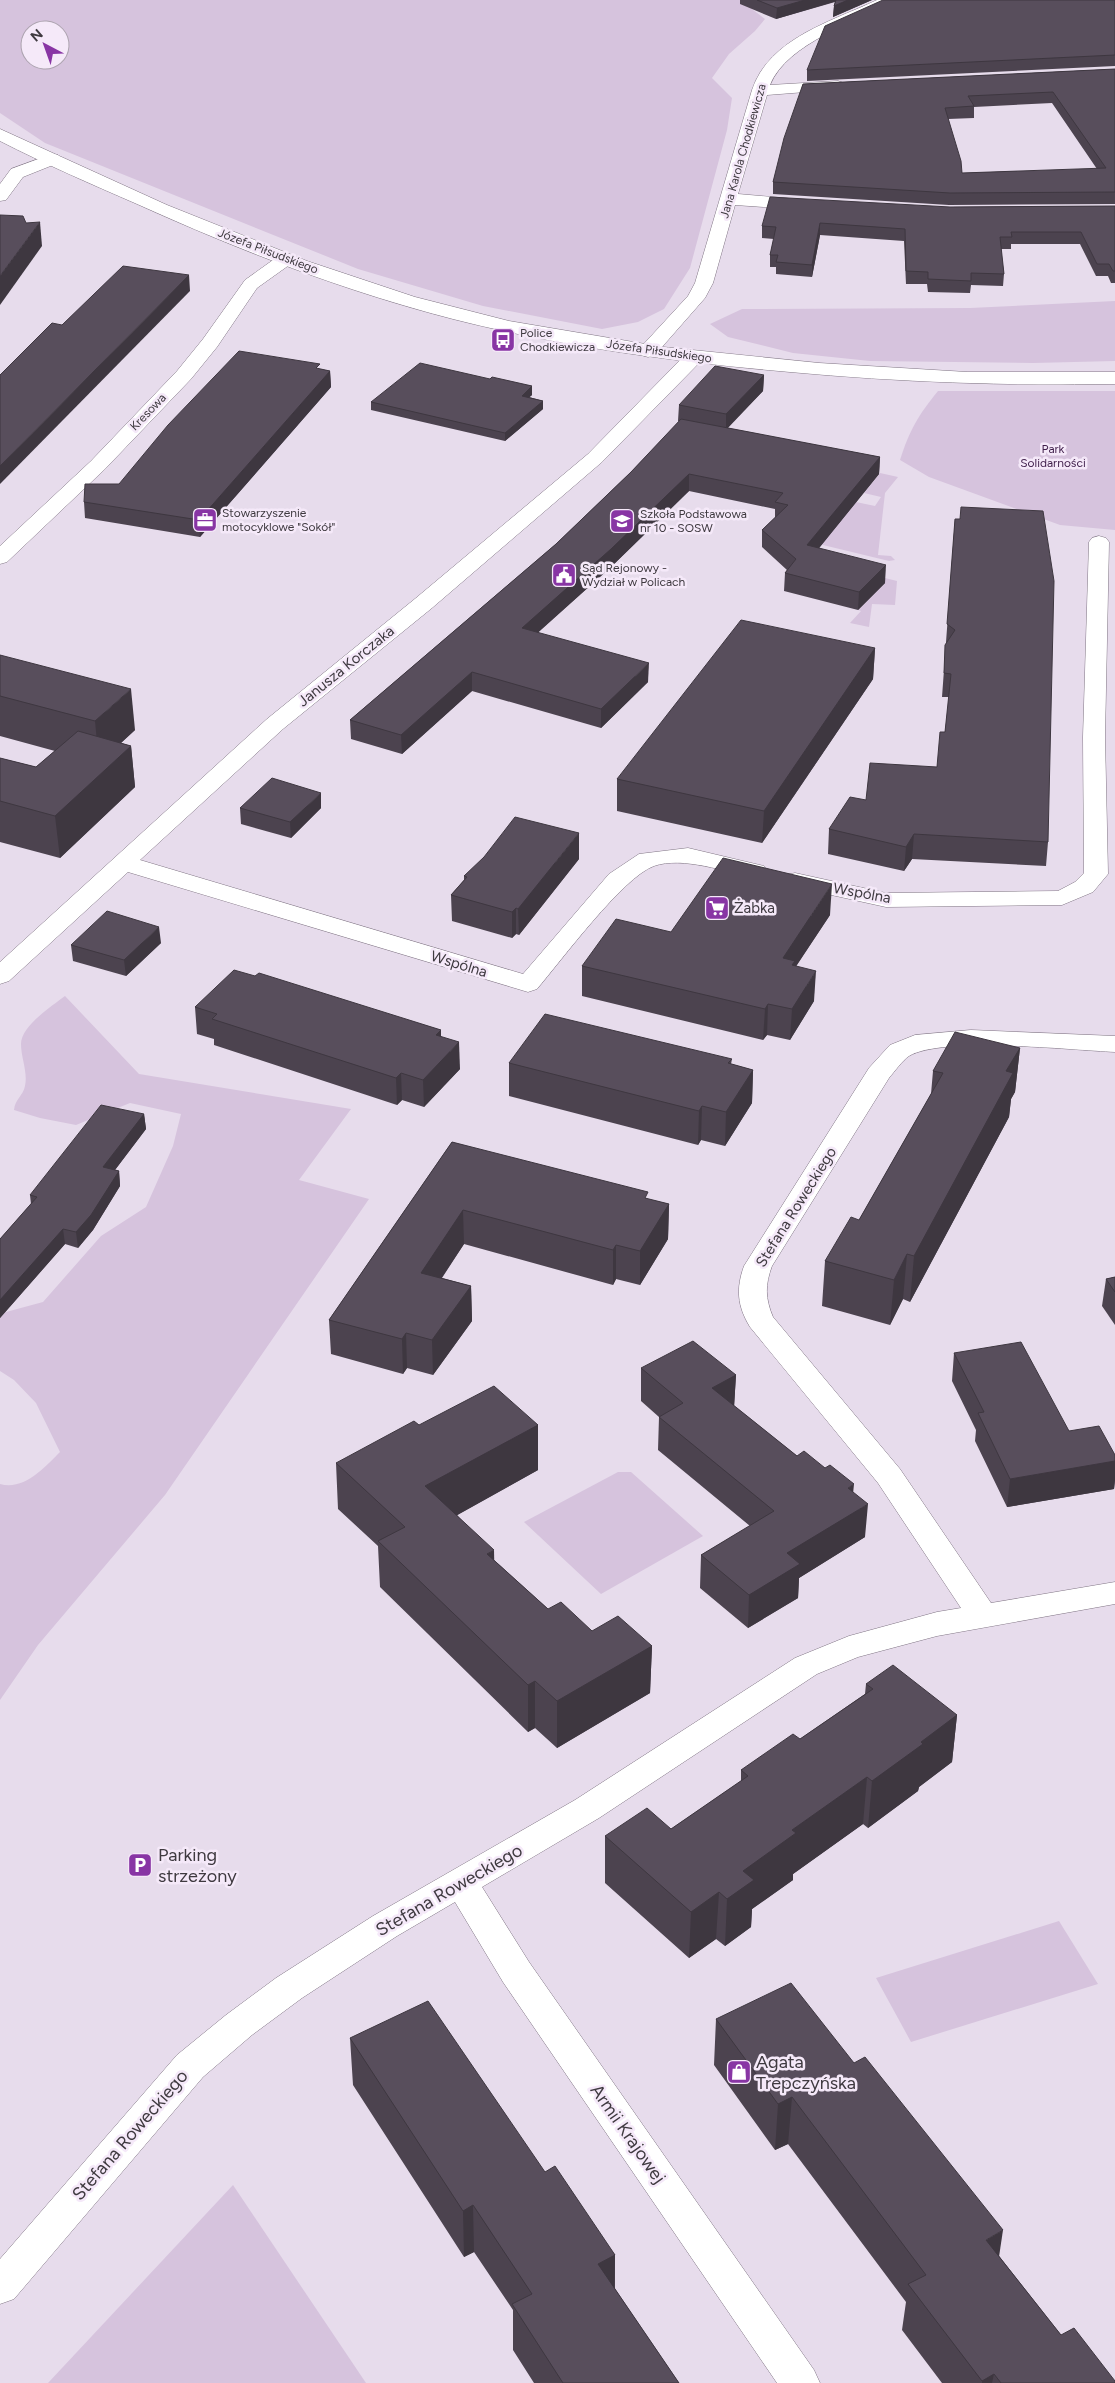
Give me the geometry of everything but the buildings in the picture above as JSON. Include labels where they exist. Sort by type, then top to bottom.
[{"type":"street","name":"Jana Karola Chodkiewicza","points":[[648,351],[696,298],[704,283],[760,90],[775,63],[787,52],[890,0]]},
{"type":"street","points":[[760,90],[857,85]]},
{"type":"street","name":"Józefa Piłsudskiego","points":[[0,134],[166,210],[286,259],[374,291],[445,311],[520,328],[648,351],[769,365],[930,376],[1115,378]]},
{"type":"street","points":[[0,196],[17,173],[52,159]]},
{"type":"street","points":[[729,199],[824,206]]},
{"type":"street","name":"Kresowa","points":[[0,558],[98,464],[184,375],[210,343],[251,284],[286,259]]},
{"type":"street","name":"Janusza Korczaka","points":[[0,976],[275,724],[424,603],[595,458],[694,357]]},
{"type":"street","name":"Wspólna","points":[[124,863],[528,984],[618,879],[648,859],[688,854],[793,880],[886,900],[1062,898],[1084,887],[1096,874],[1094,727],[1100,542]]},
{"type":"street","name":"Stefana Roweckiego","points":[[982,1615],[889,1476],[760,1320],[752,1300],[752,1282],[758,1266],[878,1074],[899,1052],[924,1041],[954,1038],[1115,1044]]},
{"type":"street","name":"Stefana Roweckiego","points":[[0,2287],[190,2066],[239,2025],[289,1988],[385,1926],[587,1809],[806,1666],[849,1648],[891,1635],[982,1615],[1115,1593]]},
{"type":"street","name":"Armii Krajowej","points":[[461,1882],[516,1972],[800,2383]]},
{"type":"green space","points":[[0,0],[740,0],[765,19],[755,31],[729,54],[712,78],[732,98],[727,130],[690,268],[664,309],[638,322],[602,329],[483,306],[358,269],[45,143],[0,113]]},
{"type":"green space","points":[[1115,301],[1115,361],[1033,363],[870,361],[793,353],[728,337],[710,324],[742,309],[970,308]]},
{"type":"green space","name":"Park Solidarności","points":[[938,391],[1115,391],[1115,530],[1060,525],[929,477],[900,460],[915,423]]},
{"type":"green space","points":[[880,473],[898,477],[885,493],[878,555],[891,556],[895,560],[889,561],[823,545],[812,537],[856,502],[875,506],[881,497],[864,493]]},
{"type":"green space","points":[[857,571],[897,581],[895,605],[872,604],[869,627],[850,623],[861,611],[858,610],[884,583]]},
{"type":"green space","points":[[65,996],[139,1074],[351,1109],[299,1180],[369,1199],[165,1495],[38,1645],[0,1700],[0,1484],[9,1485],[26,1481],[41,1471],[60,1452],[36,1403],[14,1380],[0,1371],[0,1311],[6,1312],[43,1302],[101,1236],[146,1207],[173,1146],[181,1114],[130,1103],[76,1125],[40,1118],[14,1110],[26,1081],[21,1049],[22,1037],[38,1017]]},
{"type":"green space","points":[[618,1472],[631,1472],[703,1536],[601,1594],[524,1522]]},
{"type":"green space","points":[[1059,1921],[1098,1984],[911,2042],[876,1978]]},
{"type":"green space","points":[[233,2185],[366,2383],[48,2383]]},
{"type":"place","name":"Police Chodkiewicza","points":[[503,340]]},
{"type":"place","name":"Stowarzyszenie motocyklowe \"Sokół\"","points":[[205,520]]},
{"type":"place","name":"Szkoła Podstawowa nr 10 - SOSW","points":[[622,521]]},
{"type":"place","name":"Sąd Rejonowy - Wydział w Policach","points":[[564,575]]},
{"type":"place","name":"Żabka","points":[[717,908]]},
{"type":"place","name":"Parking strzeżony","points":[[140,1865]]},
{"type":"place","name":"Agata Trepczyńska","points":[[739,2072]]}]
